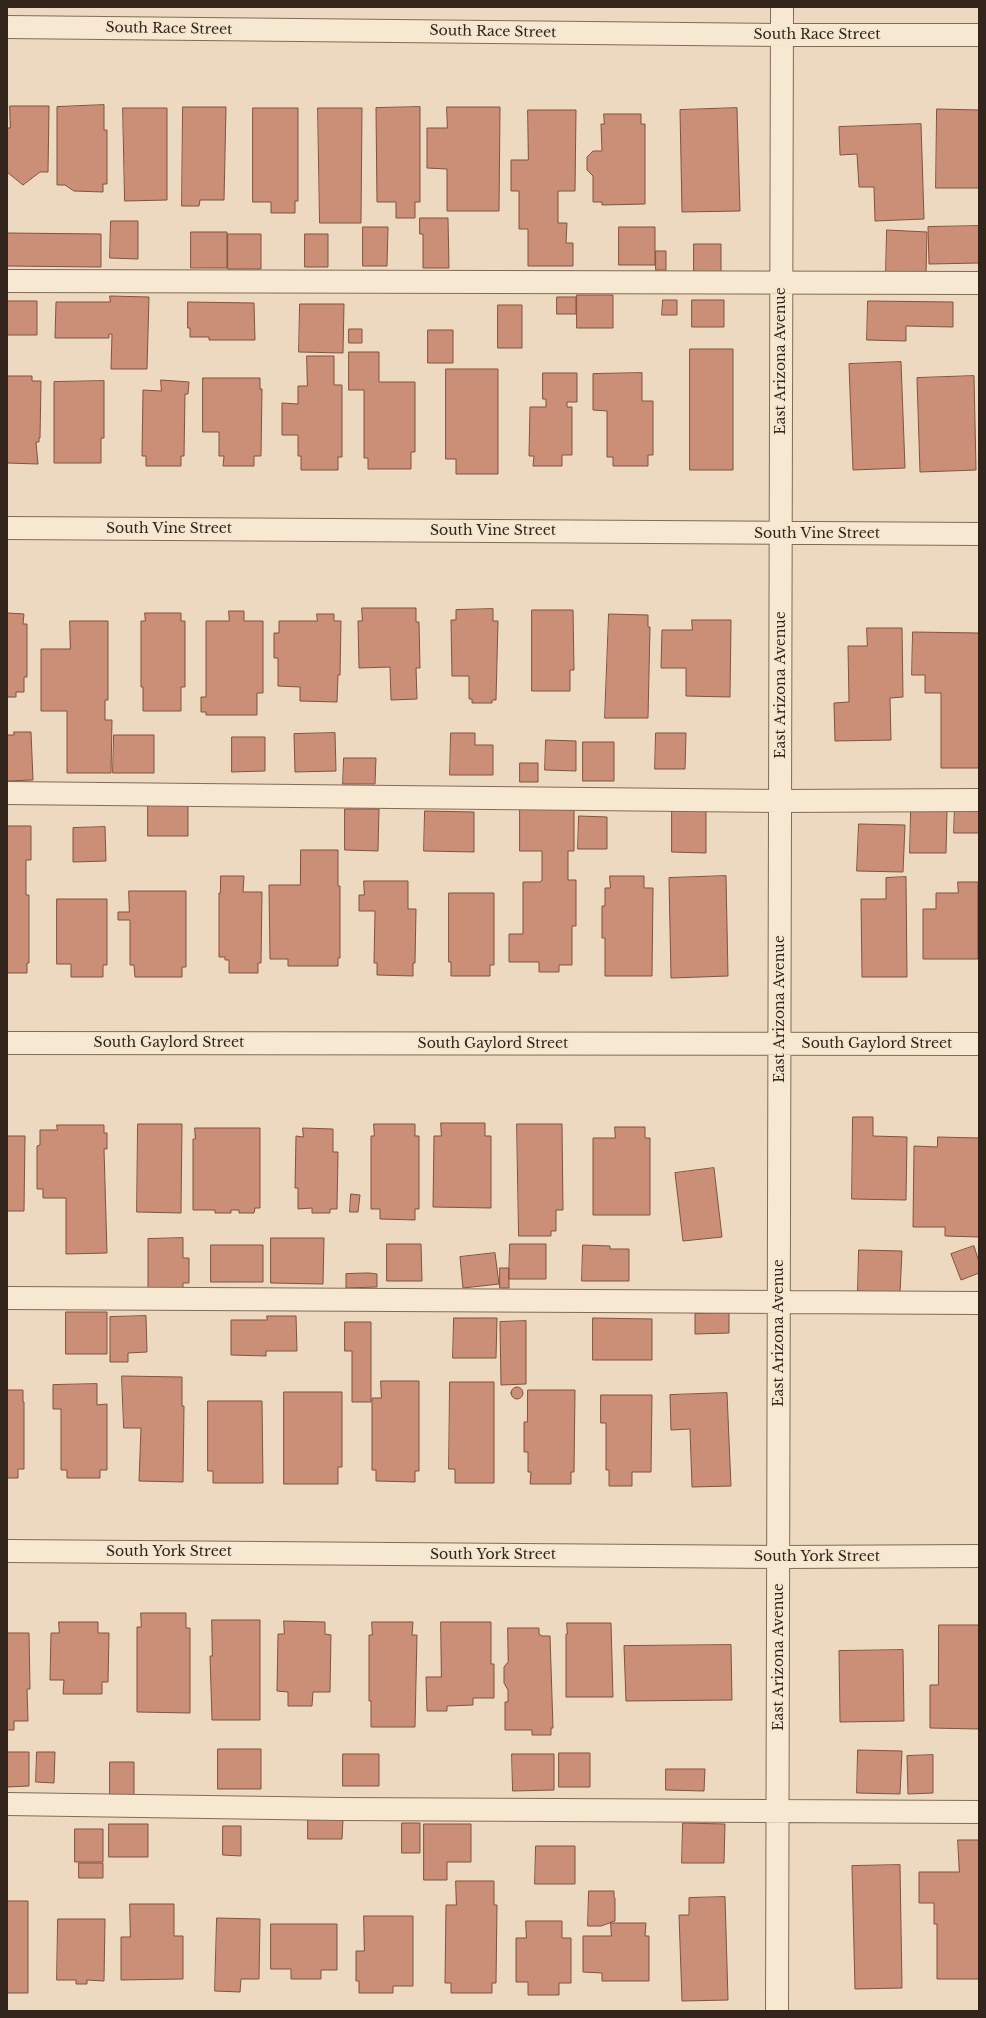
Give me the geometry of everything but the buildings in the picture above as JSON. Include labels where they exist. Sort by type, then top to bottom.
[{"type":"street","name":"East Arizona Avenue","points":[[777,2011],[779,1811],[782,7]]},
{"type":"street","name":"South Race Street","points":[[7,27],[782,35],[979,35]]},
{"type":"street","points":[[7,281],[979,283]]},
{"type":"street","name":"South Vine Street","points":[[7,528],[979,534]]},
{"type":"street","points":[[7,793],[780,801],[979,800]]},
{"type":"street","name":"South Gaylord Street","points":[[7,1043],[979,1044]]},
{"type":"street","points":[[7,1298],[979,1303]]},
{"type":"street","name":"South York Street","points":[[7,1551],[779,1557],[979,1556]]},
{"type":"street","points":[[7,1804],[348,1809],[979,1812]]}]
